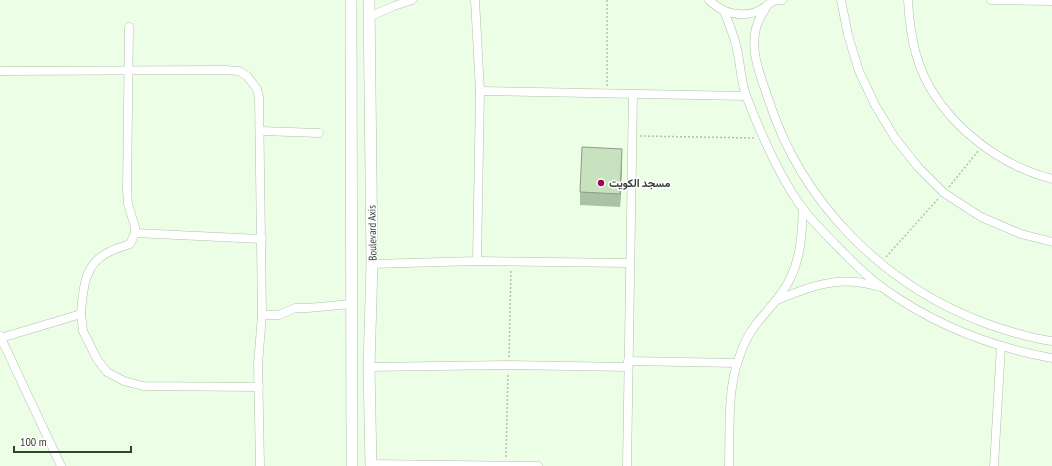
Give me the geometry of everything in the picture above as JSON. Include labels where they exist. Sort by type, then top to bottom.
[{"type":"street","name":"Boulevard Axis","points":[[351,0],[352,466]]},
{"type":"street","name":"Boulevard Axis","points":[[369,0],[372,264],[369,367],[371,465]]},
{"type":"street","points":[[369,17],[412,0]]},
{"type":"street","points":[[475,0],[480,91],[477,261]]},
{"type":"street","points":[[705,0],[709,0],[724,11],[734,14],[757,12],[771,2],[782,0]]},
{"type":"street","points":[[841,0],[848,35],[860,71],[875,105],[895,138],[918,167],[944,193],[981,217],[1020,234],[1052,242]]},
{"type":"street","points":[[908,0],[910,28],[916,56],[927,82],[942,106],[956,122],[983,145],[1010,163],[1040,176],[1052,179]]},
{"type":"street","points":[[991,0],[1052,1]]},
{"type":"street","points":[[771,2],[758,22],[754,40],[755,58],[774,120],[794,161],[819,199],[848,234],[880,263],[919,291],[959,313],[1002,329],[1052,341]]},
{"type":"street","points":[[724,11],[736,45],[746,96],[764,138],[778,168],[803,208],[827,237],[882,287],[909,305],[951,328],[1001,346],[1052,358]]},
{"type":"street","points":[[129,27],[127,190],[128,204],[134,222],[135,233],[130,244],[105,254],[96,261],[90,270],[85,280],[81,314],[82,331],[97,359],[107,372],[124,381],[143,386],[259,387]]},
{"type":"street","points":[[0,71],[225,70],[239,71],[247,76],[257,89],[259,97],[261,131],[262,239],[262,315],[258,364],[260,466]]},
{"type":"street","points":[[480,91],[746,96]]},
{"type":"street","points":[[627,466],[633,94]]},
{"type":"street","points":[[261,131],[319,133]]},
{"type":"street","points":[[729,466],[731,397],[733,378],[737,363],[746,340],[756,324],[777,300],[790,280],[798,257],[802,233],[803,208]]},
{"type":"street","points":[[135,233],[262,239]]},
{"type":"street","points":[[372,264],[477,261],[630,263]]},
{"type":"street","points":[[777,300],[802,290],[828,283],[855,282],[882,287]]},
{"type":"street","points":[[262,315],[279,314],[295,308],[352,304]]},
{"type":"street","points":[[60,466],[0,337],[81,314]]},
{"type":"street","points":[[994,466],[1001,346]]},
{"type":"street","points":[[369,367],[737,363]]},
{"type":"street","points":[[371,465],[538,466]]},
{"type":"path","points":[[607,94],[608,0]]},
{"type":"path","points":[[633,136],[764,138]]},
{"type":"path","points":[[880,263],[944,193],[983,145]]},
{"type":"building","name":"مسجد الكويت","points":[[582,147],[622,149],[620,194],[580,192]]},
{"type":"place","name":"مسجد الكويت","points":[[601,183]]}]
